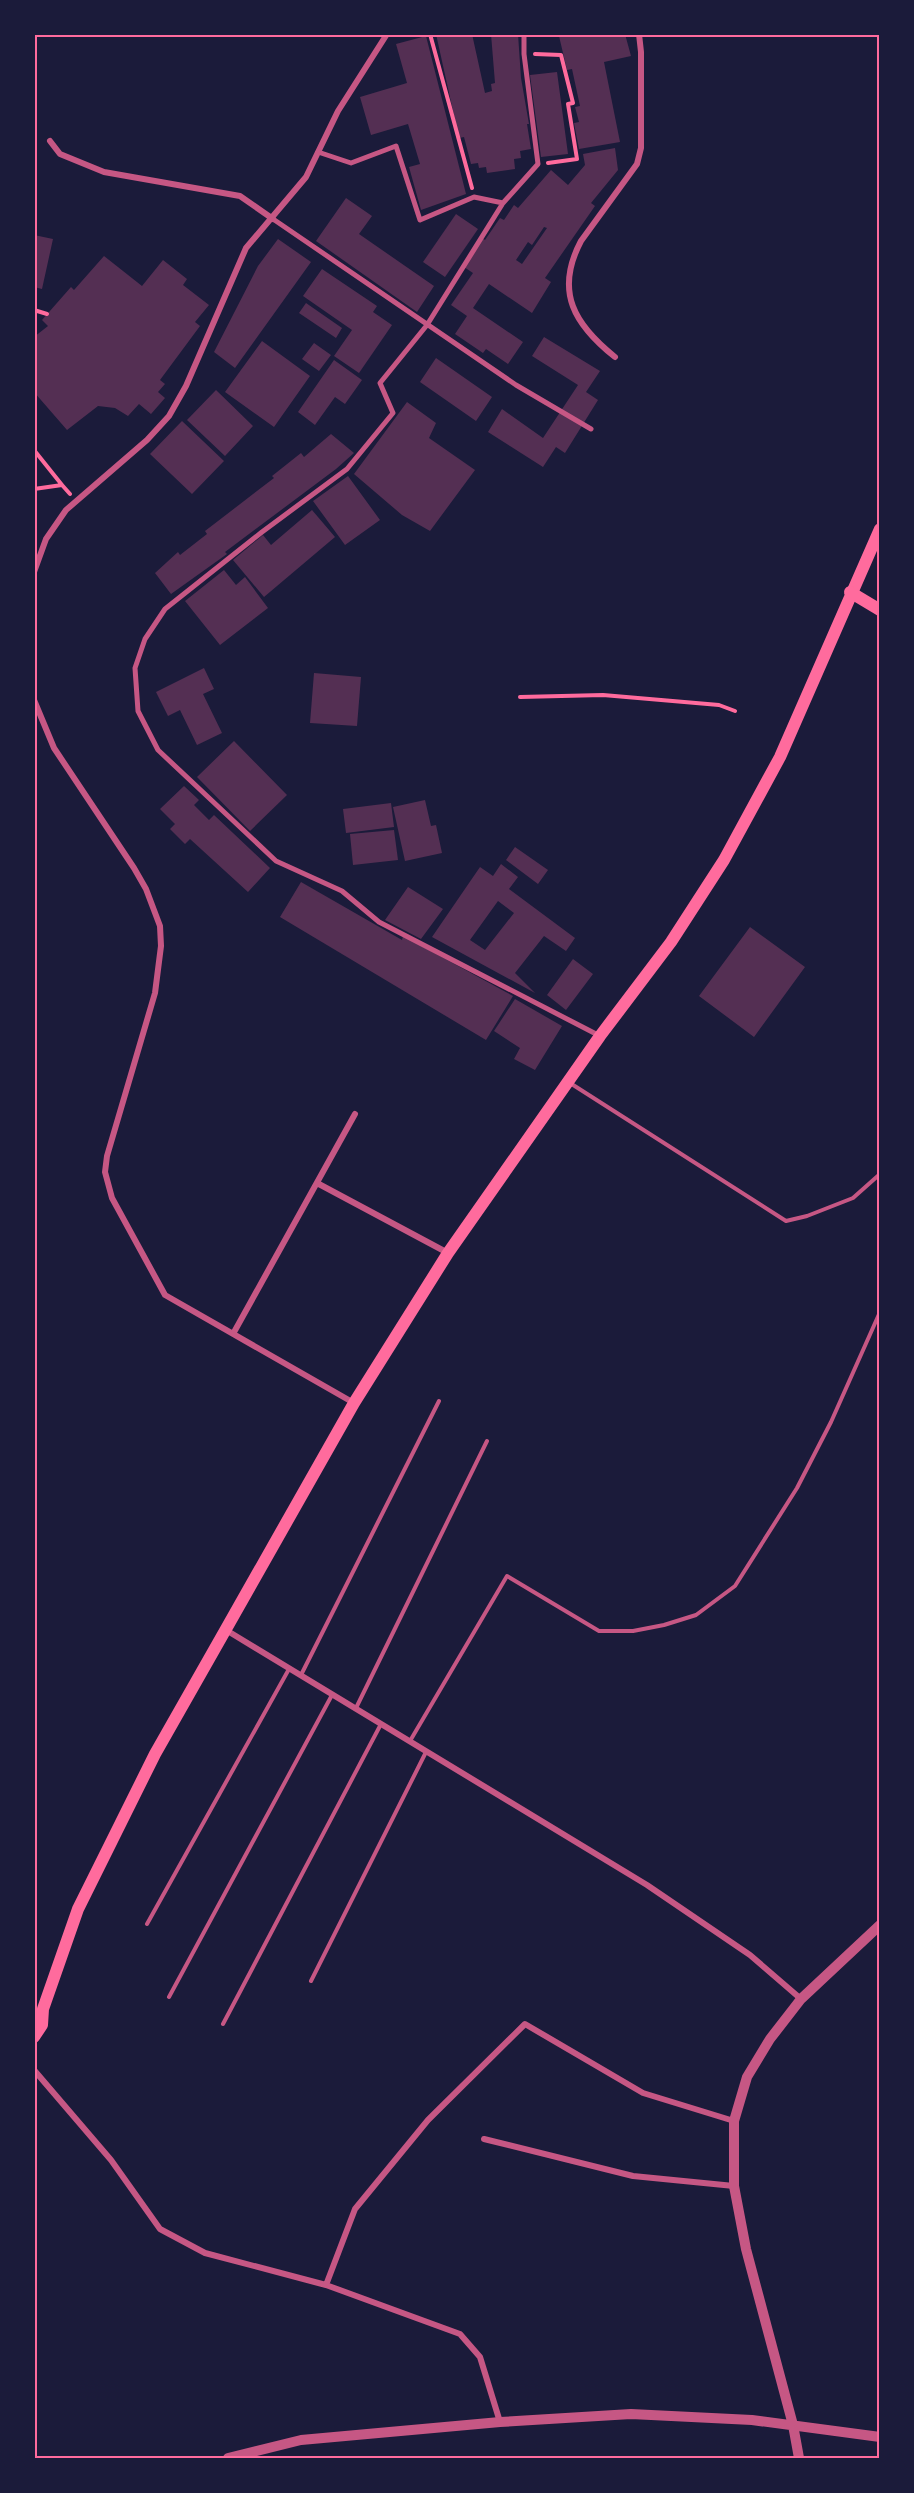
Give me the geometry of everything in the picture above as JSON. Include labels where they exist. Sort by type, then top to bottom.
[{"type":"main road","points":[[34,2037],[42,2025],[43,2009],[78,1909],[155,1754],[354,1403],[448,1253],[600,1036],[671,942],[724,860],[780,757],[879,529]]},
{"type":"main road","points":[[850,592],[879,604]]},
{"type":"main road","points":[[850,592],[879,609]]},
{"type":"street","points":[[34,572],[46,539],[54,526],[76,501],[147,440],[169,416],[186,386],[246,248],[273,219],[306,177],[338,111],[387,34]]},
{"type":"street","points":[[524,34],[524,54],[538,164],[503,203],[427,326],[380,383],[393,413],[347,469],[262,532],[165,609],[145,639],[135,668],[138,711],[158,750],[276,861],[342,891],[379,922],[600,1036]]},
{"type":"street","points":[[615,357],[585,330],[571,301],[569,286],[573,255],[637,164],[641,148],[639,34]]},
{"type":"street","points":[[50,141],[60,154],[104,171],[240,196],[427,326],[516,385],[591,429]]},
{"type":"street","points":[[318,152],[351,163],[396,146],[420,220],[474,197],[503,203]]},
{"type":"street","points":[[34,700],[54,748],[134,868],[146,889],[160,926],[161,946],[155,993],[107,1156],[107,1184],[112,1198],[165,1295],[354,1403]]},
{"type":"street","points":[[233,1334],[355,1114]]},
{"type":"street","points":[[317,1183],[448,1253]]},
{"type":"street","points":[[226,1629],[647,1885],[750,1955],[801,1999]]},
{"type":"street","points":[[799,2458],[793,2425],[746,2248],[734,2186],[734,2121],[747,2077],[770,2039],[801,1999],[879,1925]]},
{"type":"street","points":[[326,2285],[355,2209],[428,2120],[525,2024],[643,2093],[734,2121]]},
{"type":"street","points":[[34,2070],[111,2160],[160,2229],[205,2253],[326,2285],[460,2334],[480,2357],[500,2422]]},
{"type":"street","points":[[484,2139],[633,2176],[734,2186]]},
{"type":"street","points":[[228,2458],[301,2440],[500,2422],[631,2414],[741,2419],[879,2437]]},
{"type":"lane","points":[[569,1082],[786,1221],[807,1216],[853,1198],[879,1174]]},
{"type":"lane","points":[[410,1741],[507,1576],[599,1631],[633,1631],[696,1616],[735,1586],[797,1488],[831,1422],[879,1312]]},
{"type":"lane","points":[[301,1675],[439,1401]]},
{"type":"lane","points":[[356,1708],[488,1441]]},
{"type":"lane","points":[[147,1924],[290,1668]]},
{"type":"lane","points":[[169,1998],[333,1694]]},
{"type":"lane","points":[[223,2024],[381,1724]]},
{"type":"lane","points":[[311,1981],[427,1751]]},
{"type":"path","points":[[430,34],[474,197]]},
{"type":"path","points":[[524,54],[561,55],[573,103],[568,105],[578,159],[538,164]]},
{"type":"path","points":[[36,311],[47,314]]},
{"type":"path","points":[[34,450],[76,501]]},
{"type":"path","points":[[34,489],[62,485]]},
{"type":"path","points":[[520,697],[603,695],[719,705],[735,711]]},
{"type":"building","points":[[436,34],[472,34],[485,93],[492,91],[491,84],[495,83],[491,34],[518,34],[521,78],[531,149],[520,151],[521,158],[514,159],[515,169],[487,173],[486,167],[479,168],[478,163],[471,164],[464,137],[459,138]]},
{"type":"building","points":[[625,34],[631,56],[604,62],[620,142],[579,149],[574,123],[579,122],[575,107],[580,106],[572,69],[567,70],[559,36]]},
{"type":"building","points":[[426,36],[466,194],[421,210],[409,167],[420,164],[408,124],[371,135],[360,97],[407,83],[396,44]]},
{"type":"building","points":[[557,72],[568,154],[541,157],[530,75]]},
{"type":"building","points":[[615,148],[618,170],[591,203],[595,206],[545,278],[551,282],[532,313],[489,284],[473,308],[523,342],[508,364],[486,349],[483,353],[455,334],[467,316],[451,305],[473,273],[464,267],[482,238],[485,240],[500,218],[504,220],[514,205],[518,208],[551,170],[568,185],[585,165],[583,154]],"holes":[[[544,227],[547,228],[522,264],[516,260],[528,242],[532,245]]]},
{"type":"building","points":[[346,198],[372,216],[359,234],[434,286],[417,312],[316,241]]},
{"type":"building","points":[[456,214],[478,229],[445,277],[423,262]]},
{"type":"building","points":[[34,235],[53,239],[42,289],[34,287]]},
{"type":"building","points":[[278,239],[311,262],[235,368],[214,352],[258,266]]},
{"type":"building","points":[[104,256],[142,286],[163,260],[187,279],[183,285],[209,305],[195,322],[200,326],[160,380],[165,384],[158,392],[165,398],[151,414],[139,404],[128,416],[115,408],[98,406],[67,430],[34,392],[34,337],[48,326],[42,320],[71,287],[74,290]]},
{"type":"building","points":[[322,269],[377,306],[373,312],[392,325],[359,373],[334,356],[352,330],[303,296]]},
{"type":"building","points":[[306,303],[342,328],[336,338],[299,313]]},
{"type":"building","points":[[544,337],[600,371],[586,392],[598,400],[565,453],[556,447],[543,467],[488,432],[502,409],[543,438],[578,385],[532,356]]},
{"type":"building","points":[[262,341],[310,376],[274,427],[225,392]]},
{"type":"building","points":[[314,343],[331,355],[319,371],[302,359]]},
{"type":"building","points":[[436,358],[492,397],[476,421],[420,382]]},
{"type":"building","points":[[334,360],[362,380],[345,404],[335,397],[315,425],[298,412]]},
{"type":"building","points":[[216,390],[253,426],[225,456],[187,420]]},
{"type":"building","points":[[407,402],[436,423],[429,438],[475,470],[430,531],[402,515],[354,474]]},
{"type":"building","points":[[182,421],[224,461],[192,494],[150,454]]},
{"type":"building","points":[[331,434],[354,453],[225,552],[227,554],[171,594],[155,573],[178,552],[180,555],[207,534],[205,531],[274,478],[272,476],[301,453],[304,457]]},
{"type":"building","points":[[348,476],[380,520],[345,545],[313,501]]},
{"type":"building","points":[[312,510],[335,537],[264,597],[233,560],[263,535],[271,545]]},
{"type":"building","points":[[224,570],[236,585],[245,577],[268,608],[220,645],[185,601]]},
{"type":"building","points":[[204,668],[214,689],[203,694],[222,733],[197,745],[180,710],[168,716],[156,692]]},
{"type":"building","points":[[314,673],[361,677],[357,726],[310,723]]},
{"type":"building","points":[[234,741],[287,795],[250,831],[197,777]]},
{"type":"building","points":[[184,786],[199,800],[194,805],[209,820],[214,815],[270,868],[248,892],[190,839],[185,844],[170,829],[175,824],[160,809]]},
{"type":"building","points":[[425,800],[431,826],[436,825],[442,853],[405,861],[393,807]]},
{"type":"building","points":[[391,803],[394,827],[346,833],[343,809]]},
{"type":"building","points":[[394,830],[398,860],[353,865],[350,834]]},
{"type":"building","points":[[515,847],[548,870],[538,884],[506,860]]},
{"type":"building","points":[[501,864],[518,877],[509,889],[575,938],[566,951],[544,936],[515,973],[535,993],[432,937],[480,867],[493,876]],"holes":[[[498,901],[514,913],[485,950],[470,940]]]},
{"type":"building","points":[[301,882],[402,940],[403,936],[513,996],[486,1040],[280,917]]},
{"type":"building","points":[[408,887],[443,909],[421,939],[385,920]]},
{"type":"building","points":[[750,927],[805,967],[754,1037],[699,996]]},
{"type":"building","points":[[573,959],[593,974],[566,1010],[547,995]]},
{"type":"building","points":[[515,999],[562,1026],[535,1070],[514,1059],[520,1048],[494,1031]]}]
